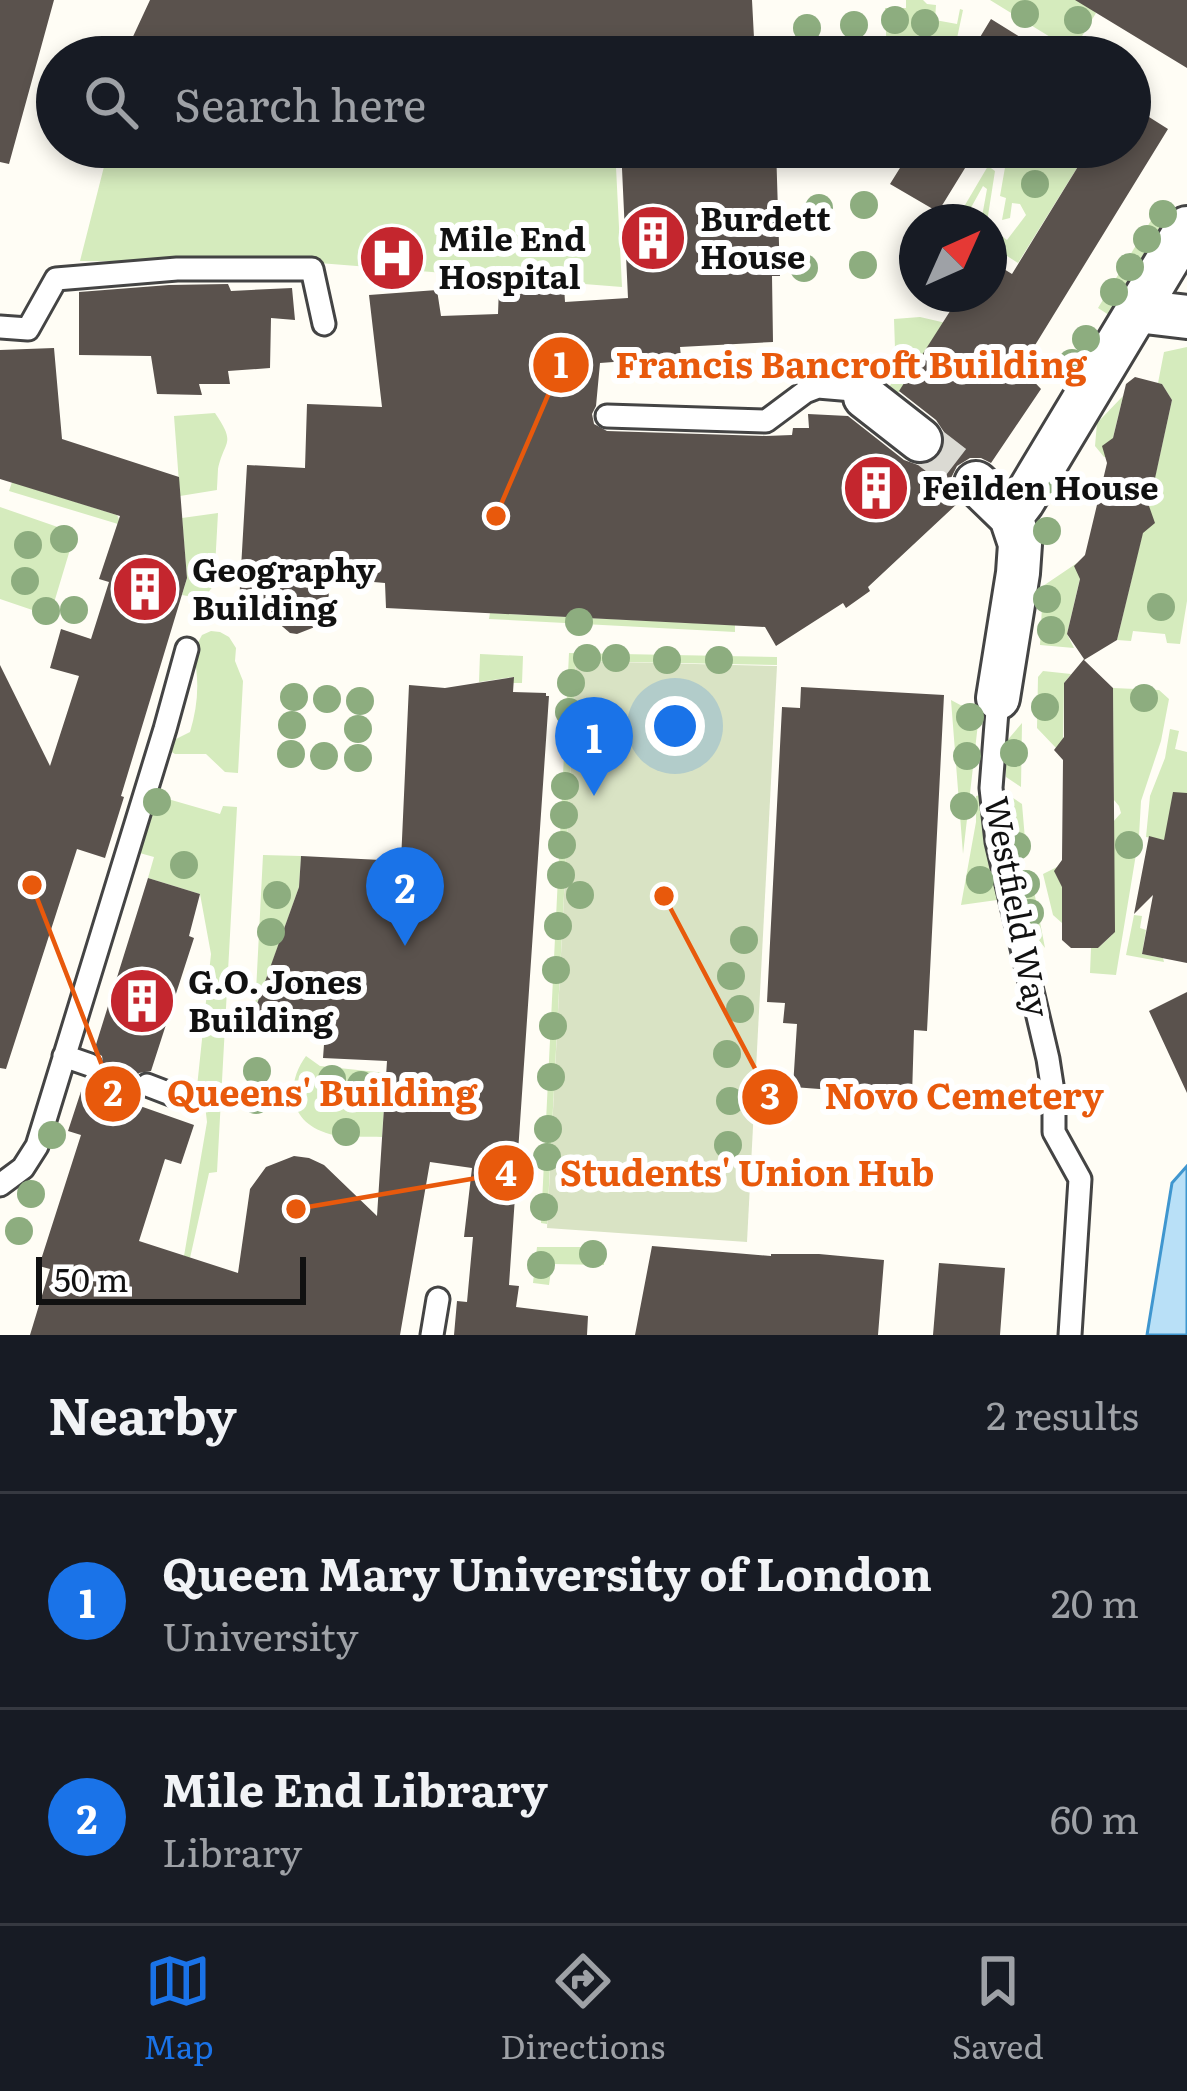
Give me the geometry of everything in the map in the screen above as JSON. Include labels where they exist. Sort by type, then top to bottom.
[{"type":"street","points":[[976,483],[1011,517],[1187,228]]},
{"type":"street","points":[[1137,311],[1187,317]]},
{"type":"street","points":[[865,397],[920,440]]},
{"type":"street","name":"Westfield Way","points":[[998,698],[1018,573],[1019,544],[1011,517]]},
{"type":"lane","points":[[0,327],[28,329],[56,279],[177,269],[312,269],[324,324]]},
{"type":"lane","points":[[607,416],[766,422],[818,387],[853,390],[865,397]]},
{"type":"lane","points":[[0,1185],[19,1173],[32,1156],[187,649]]},
{"type":"lane","name":"Westfield Way","points":[[998,698],[991,788],[997,842],[1048,1059],[1054,1132],[1080,1179],[1070,1335]]},
{"type":"lane","points":[[64,1056],[90,1065]]},
{"type":"lane","points":[[147,1085],[173,1095]]},
{"type":"lane","points":[[432,1335],[437,1299]]},
{"type":"green space","points":[[906,0],[923,0],[936,5],[935,20],[957,24],[963,10],[957,36],[886,36],[885,8],[906,8]]},
{"type":"green space","points":[[990,0],[1083,0],[1096,13],[1082,36],[1049,36]]},
{"type":"green space","points":[[104,168],[616,168],[622,287],[319,263],[80,261]]},
{"type":"green space","points":[[991,168],[995,171],[990,204],[984,204],[987,189],[983,186],[973,204],[966,204]]},
{"type":"green space","points":[[1005,168],[1077,168],[1018,263],[1007,256],[1007,240],[1026,215],[1020,204],[1012,203],[1007,219],[1006,198],[1000,196]]},
{"type":"green space","points":[[1161,204],[1173,211],[1109,315],[1098,308]]},
{"type":"green space","points":[[920,317],[946,323],[976,362],[934,337],[890,406],[882,395],[896,378],[894,319]]},
{"type":"green space","points":[[1187,347],[1187,601],[1180,644],[1167,643],[1165,634],[1133,631],[1131,641],[1117,640],[1143,531],[1153,520],[1148,509],[1172,400],[1158,383],[1164,352]]},
{"type":"green space","points":[[1123,396],[1112,442],[1103,449],[1108,457],[1104,457],[1095,446],[1097,423]]},
{"type":"green space","points":[[215,413],[227,437],[217,490],[180,496],[174,416]]},
{"type":"green space","points":[[12,482],[117,515],[118,524],[9,491]]},
{"type":"green space","points":[[0,507],[75,533],[50,616],[0,599]]},
{"type":"green space","points":[[218,513],[214,585],[203,599],[182,595],[187,578],[182,518]]},
{"type":"green space","points":[[1077,563],[1081,574],[1067,634],[1074,648],[1040,645],[1043,586]]},
{"type":"green space","points":[[490,613],[735,625],[735,632],[489,619]]},
{"type":"green space","points":[[211,631],[229,637],[243,681],[238,773],[225,772],[206,754],[170,751],[174,740],[190,732],[197,692],[193,652],[202,635]]},
{"type":"green space","points":[[569,653],[777,657],[777,665],[576,661],[547,1224],[541,1223]]},
{"type":"green space","points":[[480,654],[523,656],[522,683],[513,683],[513,677],[479,682]]},
{"type":"green space","points":[[576,661],[777,666],[747,1242],[547,1228]]},
{"type":"green space","points":[[1043,671],[1071,674],[1064,683],[1063,742],[1056,748],[1037,728],[1038,677]]},
{"type":"green space","points":[[1113,688],[1159,690],[1169,699],[1141,801],[1116,975],[1090,973],[1091,948],[1098,948],[1112,935],[1113,822],[1121,813],[1114,800]]},
{"type":"green space","points":[[951,700],[979,715],[963,854]]},
{"type":"green space","points":[[1022,723],[1021,787],[1006,777],[1005,743]]},
{"type":"green space","points":[[1170,729],[1179,731],[1175,749],[1187,752],[1187,844],[1146,837],[1150,796]]},
{"type":"green space","points":[[1004,792],[1022,804],[1026,851],[1012,866]]},
{"type":"green space","points":[[154,795],[220,814],[223,806],[237,807],[217,1172],[209,1173],[190,1258],[184,1256],[207,1122],[203,1088],[197,1087],[211,954],[200,894],[148,878],[154,857],[136,852]]},
{"type":"green space","points":[[981,795],[997,900],[961,905],[976,796]]},
{"type":"green space","points":[[263,855],[301,856],[299,887],[255,1011]]},
{"type":"green space","points":[[1057,867],[1062,879],[1062,923],[1053,915],[1043,874]]},
{"type":"green space","points":[[1030,870],[1045,948],[1022,918],[1014,873]]},
{"type":"green space","points":[[1134,915],[1142,916],[1140,928],[1146,930],[1142,954],[1164,962],[1126,955]]},
{"type":"green space","points":[[306,1056],[320,1066],[386,1073],[382,1137],[328,1134],[302,1117],[293,1087]]},
{"type":"green space","points":[[537,1247],[603,1247],[604,1265],[552,1264],[549,1285],[533,1283]]},
{"type":"water","points":[[1187,1166],[1187,1335],[1147,1335],[1172,1183]]},
{"type":"building","points":[[0,0],[54,0],[44,36],[36,36],[36,66],[9,164],[0,162]]},
{"type":"building","points":[[150,0],[752,0],[754,36],[133,36]]},
{"type":"building","points":[[1075,0],[1187,0],[1187,68],[1151,46],[1151,36],[1134,36]]},
{"type":"building","points":[[991,19],[1018,36],[981,36]]},
{"type":"building","points":[[1151,118],[1168,129],[1151,157]]},
{"type":"building","points":[[622,168],[777,168],[780,276],[772,276],[773,342],[680,347],[681,357],[600,363],[592,414],[594,424],[607,431],[792,435],[793,428],[809,428],[808,414],[848,416],[904,460],[931,463],[945,445],[944,432],[899,391],[949,312],[1007,312],[1007,271],[1012,274],[1077,168],[1144,168],[1021,368],[1041,389],[991,463],[970,458],[957,466],[951,489],[959,502],[868,587],[870,591],[776,646],[765,627],[386,608],[385,583],[328,578],[330,626],[297,634],[276,621],[238,620],[247,465],[305,468],[307,404],[382,407],[369,295],[437,290],[441,316],[498,314],[499,287],[564,285],[565,302],[628,298]]},
{"type":"building","points":[[900,168],[965,168],[943,204],[924,204],[890,184]]},
{"type":"building","points":[[228,284],[231,291],[292,288],[295,320],[271,318],[270,368],[228,371],[230,384],[199,384],[202,395],[157,394],[151,356],[79,355],[79,292]]},
{"type":"building","points":[[54,348],[62,439],[179,477],[187,578],[105,858],[77,849],[6,1069],[0,1068],[0,665],[50,766],[79,676],[50,668],[61,629],[91,639],[109,582],[99,579],[120,516],[0,479],[0,350]]},
{"type":"building","points":[[1135,377],[1162,384],[1172,400],[1149,506],[1155,523],[1143,533],[1117,640],[1084,660],[1113,688],[1115,932],[1098,948],[1071,948],[1062,940],[1062,887],[1054,871],[1062,860],[1063,760],[1054,750],[1064,737],[1064,683],[1084,659],[1067,634],[1080,579],[1074,566],[1085,555],[1107,463],[1102,446],[1113,438],[1126,384]]},
{"type":"building","points":[[514,677],[513,692],[549,696],[509,1285],[519,1286],[516,1307],[588,1316],[587,1335],[454,1335],[457,1301],[467,1302],[473,1237],[464,1237],[472,1168],[430,1162],[400,1335],[30,1335],[50,1269],[39,1266],[81,1135],[68,1131],[85,1079],[99,1077],[104,1069],[102,1056],[94,1051],[148,878],[200,894],[189,936],[194,938],[151,1071],[139,1073],[133,1081],[142,1099],[140,1106],[194,1125],[181,1164],[165,1159],[139,1241],[238,1273],[250,1189],[266,1167],[294,1156],[324,1165],[377,1216],[387,1061],[323,1058],[326,1018],[253,1015],[299,887],[301,856],[401,861],[409,685],[445,688]]},
{"type":"building","points":[[801,687],[944,695],[927,1031],[914,1030],[912,1096],[793,1087],[797,1024],[783,1023],[785,1003],[767,1002],[782,707],[800,708]]},
{"type":"building","points":[[1173,792],[1187,793],[1187,963],[1142,954],[1153,895],[1134,914],[1149,836],[1164,840]]},
{"type":"building","points":[[1187,992],[1187,1093],[1149,1011]]},
{"type":"building","points":[[652,1246],[884,1260],[878,1335],[635,1335]]},
{"type":"building","points":[[939,1263],[1005,1268],[1000,1335],[933,1335]]},
{"type":"tunnel","points":[[920,440],[976,483]]},
{"type":"place","name":"Burdett House","points":[[653,238]]},
{"type":"place","name":"Mile End Hospital","points":[[392,258]]},
{"type":"place","name":"Feilden House","points":[[876,488]]},
{"type":"place","name":"Francis Bancroft Building","points":[[496,516]]},
{"type":"place","name":"Geography Building","points":[[145,589]]},
{"type":"place","name":"Queen Mary University of London","points":[[594,796]]},
{"type":"place","name":"Queens' Building","points":[[32,885]]},
{"type":"place","name":"Novo Cemetery","points":[[664,896]]},
{"type":"place","name":"Mile End Library","points":[[405,946]]},
{"type":"place","name":"G.O. Jones Building","points":[[142,1001]]},
{"type":"place","name":"Students' Union Hub","points":[[296,1209]]}]
